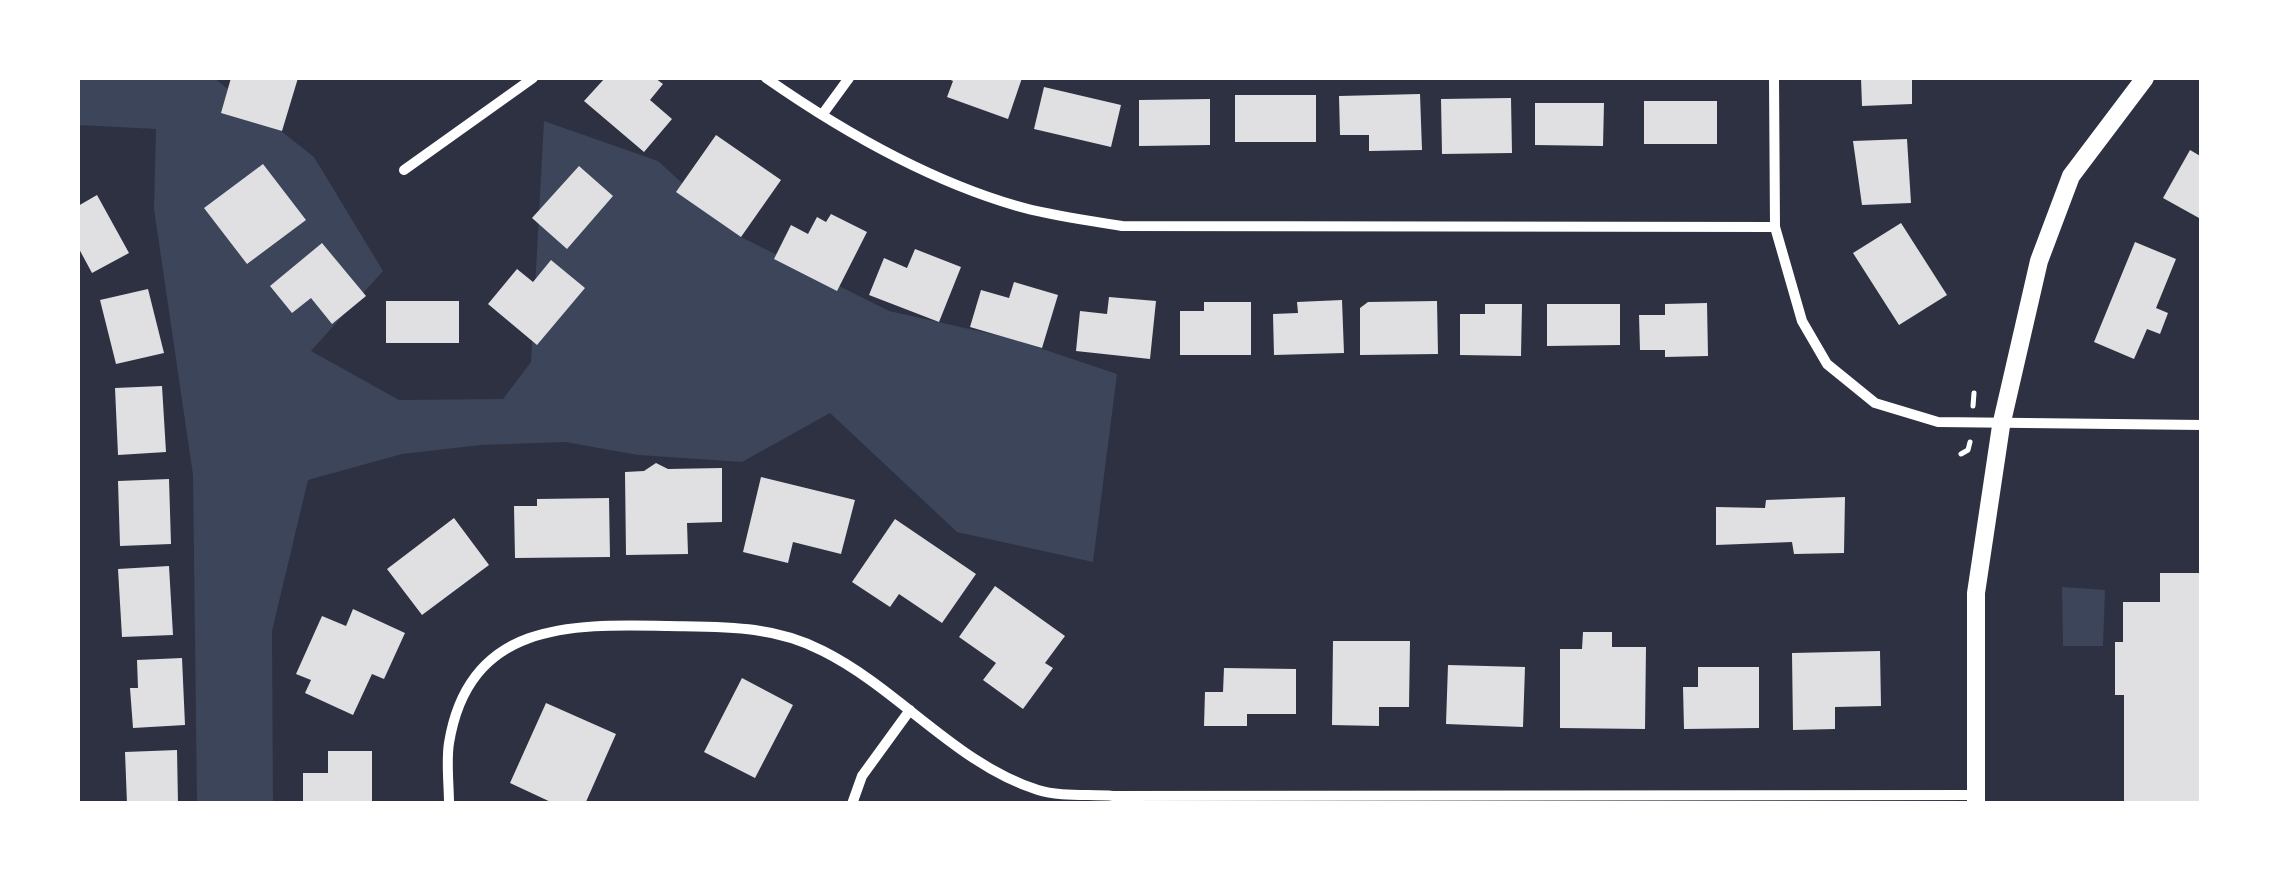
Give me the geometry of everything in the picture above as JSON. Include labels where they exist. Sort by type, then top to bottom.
[{"type":"street","points":[[404,170],[533,78]]},
{"type":"street","points":[[766,78],[822,115],[933,176],[1019,207],[1122,226],[1775,228]]},
{"type":"street","points":[[822,115],[849,78]]},
{"type":"street","points":[[1774,78],[1775,228],[1802,322],[1827,364],[1875,403],[1938,422],[2001,426],[2202,426]]},
{"type":"street","points":[[449,804],[449,743],[464,694],[495,656],[538,632],[588,624],[771,629],[825,651],[990,770],[1041,792],[1114,796],[1976,799],[1976,593],[2001,426],[2038,261],[2071,176],[2144,78]]},
{"type":"street","points":[[852,804],[862,776],[910,710]]},
{"type":"shaded area","points":[[78,78],[214,78],[314,157],[383,271],[311,351],[399,400],[503,399],[531,362],[544,121],[658,161],[741,237],[889,311],[1010,338],[1117,374],[1093,562],[957,532],[830,413],[742,462],[638,455],[565,442],[481,445],[402,454],[308,480],[272,631],[273,803],[197,803],[193,475],[154,209],[156,129],[78,125]]},
{"type":"shaded area","points":[[2062,587],[2105,590],[2103,646],[2063,646]]},
{"type":"building","points":[[231,78],[298,78],[282,131],[221,113]]},
{"type":"building","points":[[605,78],[655,78],[663,84],[650,100],[672,119],[644,152],[584,101]]},
{"type":"building","points":[[946,78],[1022,78],[1008,119],[947,97],[953,81]]},
{"type":"building","points":[[1861,78],[1912,78],[1912,104],[1862,106]]},
{"type":"building","points":[[1044,87],[1121,105],[1111,147],[1034,129]]},
{"type":"building","points":[[1420,94],[1422,150],[1369,151],[1369,135],[1340,135],[1339,96]]},
{"type":"building","points":[[1235,95],[1316,95],[1316,142],[1235,142]]},
{"type":"building","points":[[1511,98],[1512,153],[1442,154],[1441,99]]},
{"type":"building","points":[[1210,99],[1210,145],[1139,146],[1139,100]]},
{"type":"building","points":[[1644,101],[1717,101],[1717,144],[1644,144]]},
{"type":"building","points":[[1535,103],[1604,103],[1603,146],[1535,145]]},
{"type":"building","points":[[716,135],[781,180],[741,237],[676,192]]},
{"type":"building","points":[[1907,139],[1911,203],[1862,205],[1853,141]]},
{"type":"building","points":[[2190,150],[2202,157],[2199,218],[2163,198]]},
{"type":"building","points":[[263,164],[306,220],[247,264],[204,208]]},
{"type":"building","points":[[579,166],[613,196],[567,249],[532,218]]},
{"type":"building","points":[[97,195],[129,253],[92,273],[78,247],[78,206]]},
{"type":"building","points":[[831,214],[867,232],[837,291],[774,259],[791,225],[808,234],[817,217],[826,222]]},
{"type":"building","points":[[1901,223],[1947,295],[1899,325],[1853,253]]},
{"type":"building","points":[[2135,242],[2176,259],[2156,308],[2168,313],[2160,334],[2147,329],[2134,359],[2094,342]]},
{"type":"building","points":[[322,243],[366,296],[332,324],[311,298],[292,313],[270,286]]},
{"type":"building","points":[[915,249],[961,267],[939,322],[869,295],[884,258],[907,268]]},
{"type":"building","points":[[551,260],[585,288],[537,345],[488,304],[517,269],[533,282]]},
{"type":"building","points":[[1014,282],[1058,295],[1042,348],[970,327],[981,290],[1009,298]]},
{"type":"building","points":[[148,289],[164,353],[116,364],[100,300]]},
{"type":"building","points":[[1109,297],[1156,301],[1150,359],[1076,351],[1080,311],[1107,314]]},
{"type":"building","points":[[1342,300],[1344,353],[1274,355],[1273,314],[1298,313],[1297,302]]},
{"type":"building","points":[[386,301],[459,301],[459,343],[386,343]]},
{"type":"building","points":[[1437,301],[1438,354],[1360,355],[1360,308],[1368,302]]},
{"type":"building","points":[[1204,302],[1251,302],[1251,355],[1180,355],[1180,311],[1204,311]]},
{"type":"building","points":[[1707,303],[1708,356],[1665,357],[1665,350],[1640,350],[1639,315],[1665,315],[1665,304]]},
{"type":"building","points":[[1485,304],[1522,304],[1521,356],[1460,355],[1460,314],[1485,314]]},
{"type":"building","points":[[1547,304],[1620,304],[1620,345],[1547,346]]},
{"type":"building","points":[[162,386],[166,452],[118,455],[115,388]]},
{"type":"building","points":[[656,463],[668,469],[722,468],[722,522],[687,523],[688,554],[626,555],[625,472],[644,471]]},
{"type":"building","points":[[761,477],[855,500],[841,554],[793,542],[788,563],[743,552]]},
{"type":"building","points":[[169,479],[171,544],[120,546],[118,481]]},
{"type":"building","points":[[1845,497],[1844,553],[1794,554],[1792,542],[1716,545],[1716,507],[1765,508],[1766,500]]},
{"type":"building","points":[[609,498],[610,557],[515,558],[514,506],[537,506],[537,499]]},
{"type":"building","points":[[454,518],[489,565],[422,615],[387,569]]},
{"type":"building","points":[[895,519],[976,574],[942,623],[899,594],[890,607],[852,582]]},
{"type":"building","points":[[169,566],[173,635],[122,637],[118,569]]},
{"type":"building","points":[[2160,573],[2202,573],[2202,804],[2124,804],[2124,695],[2115,695],[2115,642],[2123,642],[2123,602],[2160,602]]},
{"type":"building","points":[[995,586],[1065,636],[1045,663],[1053,668],[1023,709],[983,680],[996,663],[959,637]]},
{"type":"building","points":[[353,609],[405,633],[384,679],[372,674],[353,715],[305,693],[311,680],[296,674],[322,616],[346,626]]},
{"type":"building","points":[[1583,632],[1612,632],[1612,647],[1646,647],[1645,729],[1560,728],[1560,649],[1582,649]]},
{"type":"building","points":[[1333,641],[1410,641],[1409,707],[1379,707],[1379,726],[1332,725]]},
{"type":"building","points":[[1880,651],[1881,706],[1835,707],[1835,729],[1793,730],[1792,653]]},
{"type":"building","points":[[182,658],[185,725],[133,728],[130,688],[138,688],[137,660]]},
{"type":"building","points":[[1448,665],[1525,667],[1523,727],[1446,724]]},
{"type":"building","points":[[1698,667],[1759,667],[1759,728],[1684,729],[1683,687],[1698,687]]},
{"type":"building","points":[[1224,668],[1296,669],[1296,714],[1247,714],[1247,726],[1204,726],[1205,692],[1223,692]]},
{"type":"building","points":[[742,678],[793,705],[755,778],[704,752]]},
{"type":"building","points":[[546,703],[616,734],[585,804],[555,804],[510,783]]},
{"type":"building","points":[[177,750],[178,804],[127,804],[125,752]]},
{"type":"building","points":[[328,751],[372,751],[372,804],[303,804],[303,773],[328,773]]}]
